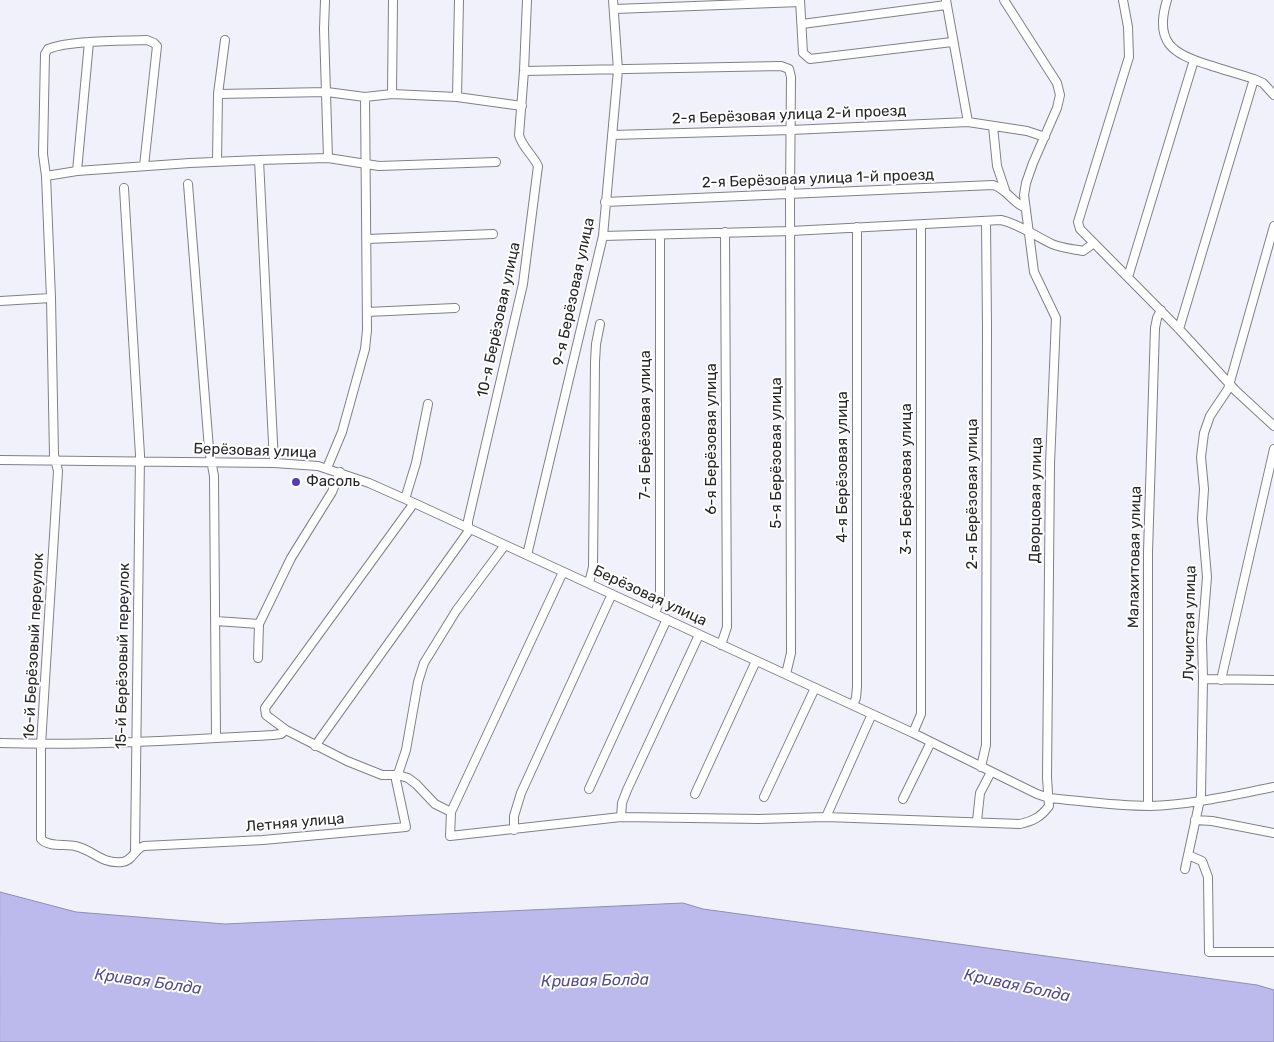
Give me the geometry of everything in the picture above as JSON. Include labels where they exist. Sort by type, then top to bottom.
[{"type":"street","points":[[325,0],[324,29],[328,158]]},
{"type":"street","points":[[392,94],[394,0]]},
{"type":"street","points":[[457,97],[459,0]]},
{"type":"street","name":"10-я Берёзовая улица","points":[[315,746],[465,538],[468,528],[468,521],[524,284],[538,166],[535,159],[520,141],[519,135],[527,0]]},
{"type":"street","name":"9-я Берёзовая улица","points":[[527,555],[603,236],[618,70],[613,0]]},
{"type":"street","name":"Дворцовая улица","points":[[1004,0],[1056,83],[1060,95],[1057,108],[1026,183],[1024,207],[1034,272],[1056,318],[1050,464],[1046,778],[1049,798]]},
{"type":"street","points":[[1122,0],[1128,27],[1129,57],[1078,222],[1080,228],[1161,310],[1229,383],[1274,426]]},
{"type":"street","points":[[1167,0],[1162,15],[1162,28],[1171,48],[1194,60],[1263,83],[1274,95]]},
{"type":"street","points":[[615,9],[800,1],[803,53],[810,59],[952,42]]},
{"type":"street","points":[[802,24],[946,3],[968,122]]},
{"type":"street","name":"16-й Берёзовый переулок","points":[[135,852],[128,861],[106,862],[80,847],[46,843],[41,839],[40,833],[41,745],[58,471],[54,455],[52,298],[46,176],[43,154],[45,54],[48,49],[89,42],[147,40],[154,43],[156,46],[144,166]]},
{"type":"street","points":[[217,162],[218,94],[225,40]]},
{"type":"street","points":[[77,171],[89,42]]},
{"type":"street","points":[[1128,277],[1194,60]]},
{"type":"street","name":"5-я Берёзовая улица","points":[[618,70],[781,66],[789,69],[792,77],[790,194],[791,653],[786,674]]},
{"type":"street","points":[[524,71],[618,70]]},
{"type":"street","points":[[1178,328],[1254,79]]},
{"type":"street","points":[[218,94],[326,92],[365,97],[392,94],[457,97],[522,106]]},
{"type":"street","points":[[327,468],[342,432],[366,349],[367,164],[365,97]]},
{"type":"street","name":"2-я Берёзовая улица 2-й проезд","points":[[612,135],[791,130],[968,122],[1027,131],[1045,137]]},
{"type":"street","points":[[993,126],[997,166],[1005,190],[1019,205],[1024,207]]},
{"type":"street","points":[[46,176],[61,172],[259,160],[328,158],[379,166],[496,162]]},
{"type":"street","points":[[259,160],[274,463]]},
{"type":"street","points":[[188,184],[209,449],[214,476],[216,738]]},
{"type":"street","name":"2-я Берёзовая улица 1-й проезд","points":[[606,202],[993,185],[1005,190]]},
{"type":"street","name":"15-й Берёзовый переулок","points":[[124,188],[140,461],[135,852]]},
{"type":"street","points":[[603,236],[791,231],[1001,220],[1010,222],[1052,244],[1083,251],[1094,243]]},
{"type":"street","name":"2-я Берёзовая улица","points":[[981,767],[986,745],[986,221]]},
{"type":"street","name":"3-я Берёзовая улица","points":[[913,733],[921,714],[921,225]]},
{"type":"street","name":"Лучистая улица","points":[[1185,869],[1200,801],[1203,679],[1202,631],[1207,577],[1202,518],[1204,489],[1201,457],[1206,425],[1225,395],[1274,226]]},
{"type":"street","name":"4-я Берёзовая улица","points":[[854,705],[857,687],[856,227]]},
{"type":"street","name":"6-я Берёзовая улица","points":[[721,645],[726,627],[725,232]]},
{"type":"street","points":[[367,238],[493,234]]},
{"type":"street","name":"7-я Берёзовая улица","points":[[656,614],[660,598],[660,235]]},
{"type":"street","points":[[0,301],[52,298]]},
{"type":"street","points":[[367,312],[455,308]]},
{"type":"street","name":"Малахитовая улица","points":[[1148,806],[1148,552],[1155,328],[1161,310]]},
{"type":"street","points":[[589,583],[593,567],[595,362],[600,324]]},
{"type":"street","points":[[405,498],[412,482],[428,404]]},
{"type":"street","points":[[1221,680],[1274,449]]},
{"type":"street","name":"Берёзовая улица","points":[[0,460],[274,463],[327,468],[405,498],[854,705],[1037,794],[1049,798],[1128,806],[1148,806],[1200,801],[1274,787]]},
{"type":"street","points":[[258,658],[259,624],[274,589],[332,492],[340,472]]},
{"type":"street","points":[[414,503],[265,708],[266,715],[286,730],[315,746],[370,771],[382,775],[398,775],[408,778],[429,799],[451,812]]},
{"type":"street","points":[[398,775],[406,750],[418,682],[424,663],[456,611],[505,545]]},
{"type":"street","points":[[563,572],[451,812],[450,836],[622,817],[759,819],[826,817],[1020,824],[1034,821],[1044,813],[1049,806],[1049,798]]},
{"type":"street","points":[[514,830],[514,816],[518,798],[612,594]]},
{"type":"street","points":[[589,788],[667,619]]},
{"type":"street","points":[[216,621],[259,624]]},
{"type":"street","points":[[622,817],[622,802],[627,790],[699,635]]},
{"type":"street","points":[[695,794],[756,660]]},
{"type":"street","points":[[1203,679],[1274,680]]},
{"type":"street","points":[[764,797],[815,688]]},
{"type":"street","points":[[826,817],[872,714]]},
{"type":"street","points":[[0,744],[136,743],[273,735],[281,734],[286,730]]},
{"type":"street","points":[[903,799],[931,742]]},
{"type":"street","points":[[977,821],[980,793],[991,772]]},
{"type":"street","name":"Летняя улица","points":[[135,852],[144,846],[263,840],[406,827],[397,789],[396,780],[398,775]]},
{"type":"street","points":[[1195,820],[1274,833]]},
{"type":"street","points":[[1188,855],[1202,861],[1208,877],[1209,952],[1274,952]]},
{"type":"water","name":"Кривая Болда","points":[[0,892],[76,912],[225,924],[683,903],[703,909],[1257,985],[1274,990],[1274,1042],[0,1042]]},
{"type":"place","name":"Фасоль","points":[[296,482]]}]
